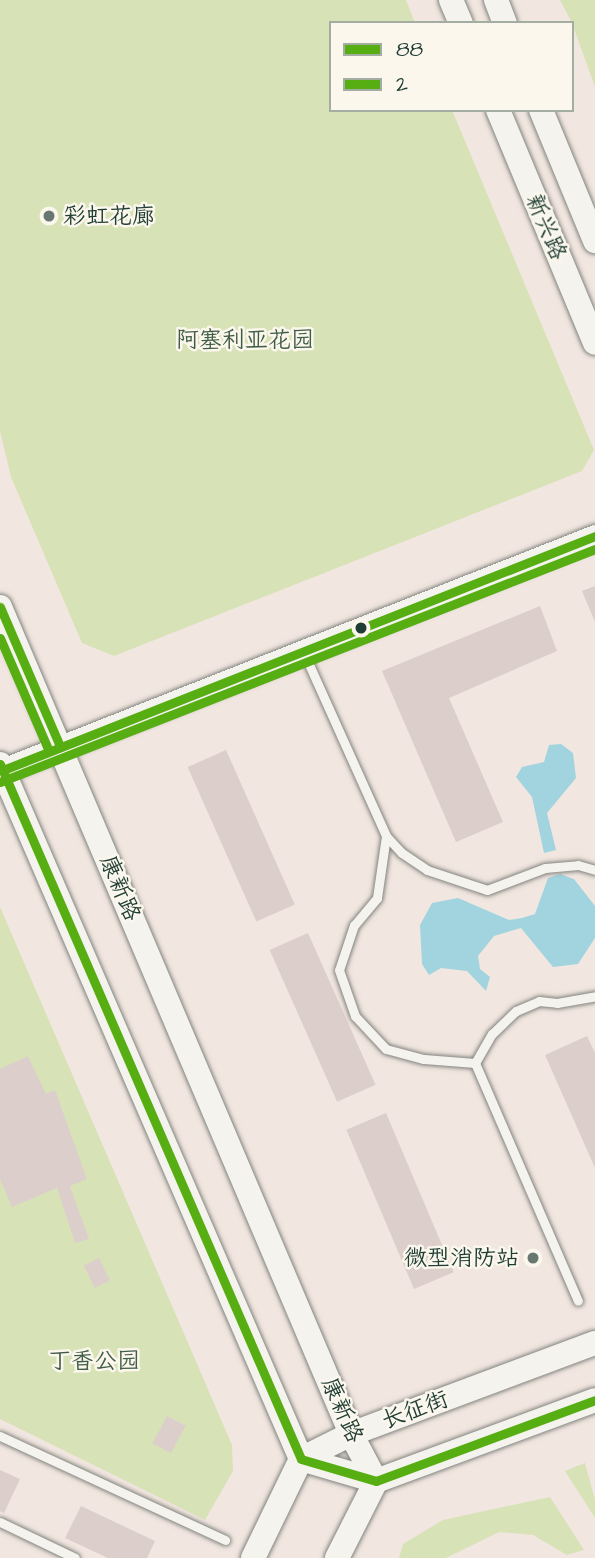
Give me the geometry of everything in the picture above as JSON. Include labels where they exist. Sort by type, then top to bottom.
[{"type":"main road","points":[[451,0],[460,21]]},
{"type":"main road","points":[[496,0],[504,21]]},
{"type":"main road","name":"新兴路","points":[[499,112],[595,343]]},
{"type":"main road","name":"新兴路","points":[[542,112],[595,241]]},
{"type":"main road","name":"康新路","points":[[0,607],[351,1434],[376,1481]]},
{"type":"main road","points":[[1,769],[302,1459],[253,1558]]},
{"type":"main road","name":"长征街","points":[[302,1459],[351,1434],[595,1343]]},
{"type":"main road","points":[[337,1558],[376,1481],[595,1400]]},
{"type":"main road","name":"康新路","points":[[302,1459],[376,1481]]},
{"type":"street","points":[[1,769],[595,536]]},
{"type":"lane","points":[[303,651],[386,836],[427,870],[487,890],[545,868],[578,865],[595,870]]},
{"type":"lane","points":[[386,836],[377,898],[354,925],[339,970],[355,1016],[386,1049],[424,1059],[475,1063]]},
{"type":"lane","points":[[475,1063],[492,1034],[516,1011],[539,1001],[557,1003],[595,996]]},
{"type":"lane","points":[[475,1063],[578,1301]]},
{"type":"lane","points":[[0,1436],[225,1540]]},
{"type":"lane","points":[[0,1522],[75,1558]]},
{"type":"green space","name":"阿塞利亚花园","points":[[0,0],[406,0],[414,21],[329,21],[329,112],[453,112],[594,450],[582,471],[114,656],[82,643],[11,477],[0,431]]},
{"type":"green space","points":[[560,0],[595,0],[595,87],[574,29],[574,21],[571,21]]},
{"type":"green space","name":"丁香公园","points":[[0,907],[232,1445],[233,1471],[205,1520],[0,1419]]},
{"type":"green space","points":[[585,1463],[595,1500],[595,1518],[565,1471]]},
{"type":"green space","points":[[550,1497],[584,1550],[567,1555],[533,1535],[499,1532],[446,1558],[399,1558],[403,1544],[443,1520]]},
{"type":"water","points":[[561,744],[573,753],[576,778],[547,813],[556,850],[544,853],[532,797],[516,777],[522,767],[544,762],[549,745]]},
{"type":"water","points":[[560,874],[574,879],[595,906],[595,938],[578,964],[553,967],[521,928],[494,936],[478,956],[480,969],[490,977],[486,991],[467,971],[441,968],[429,975],[422,964],[420,925],[432,903],[458,898],[509,920],[522,918],[535,914],[548,878]]},
{"type":"building","points":[[595,586],[595,622],[582,591]]},
{"type":"building","points":[[540,606],[557,651],[449,698],[503,822],[456,842],[382,671]]},
{"type":"building","points":[[226,750],[295,904],[256,921],[188,767]]},
{"type":"building","points":[[308,933],[376,1085],[337,1102],[270,950]]},
{"type":"building","points":[[587,1036],[595,1053],[595,1168],[545,1055]]},
{"type":"building","points":[[28,1056],[46,1094],[55,1090],[87,1179],[70,1186],[89,1239],[75,1243],[57,1188],[12,1207],[0,1179],[0,1069]]},
{"type":"building","points":[[386,1113],[454,1272],[414,1289],[346,1130]]},
{"type":"building","points":[[99,1258],[110,1280],[95,1288],[84,1265]]},
{"type":"building","points":[[167,1416],[186,1426],[171,1453],[152,1443]]},
{"type":"building","points":[[0,1470],[20,1479],[4,1513],[0,1511]]},
{"type":"building","points":[[81,1506],[155,1541],[147,1558],[108,1558],[65,1538]]},
{"type":"transit line","name":"88","points":[[3,770],[595,536]]},
{"type":"transit line","name":"2","points":[[0,782],[595,549]]},
{"type":"transit line","name":"88","points":[[0,607],[60,746]]},
{"type":"transit line","name":"2","points":[[0,638],[49,751]]},
{"type":"transit line","name":"88","points":[[0,764],[301,1459],[376,1481],[595,1400]]},
{"type":"place","name":"彩虹花廊","points":[[49,216]]},
{"type":"place","name":"微型消防站","points":[[533,1258]]}]
